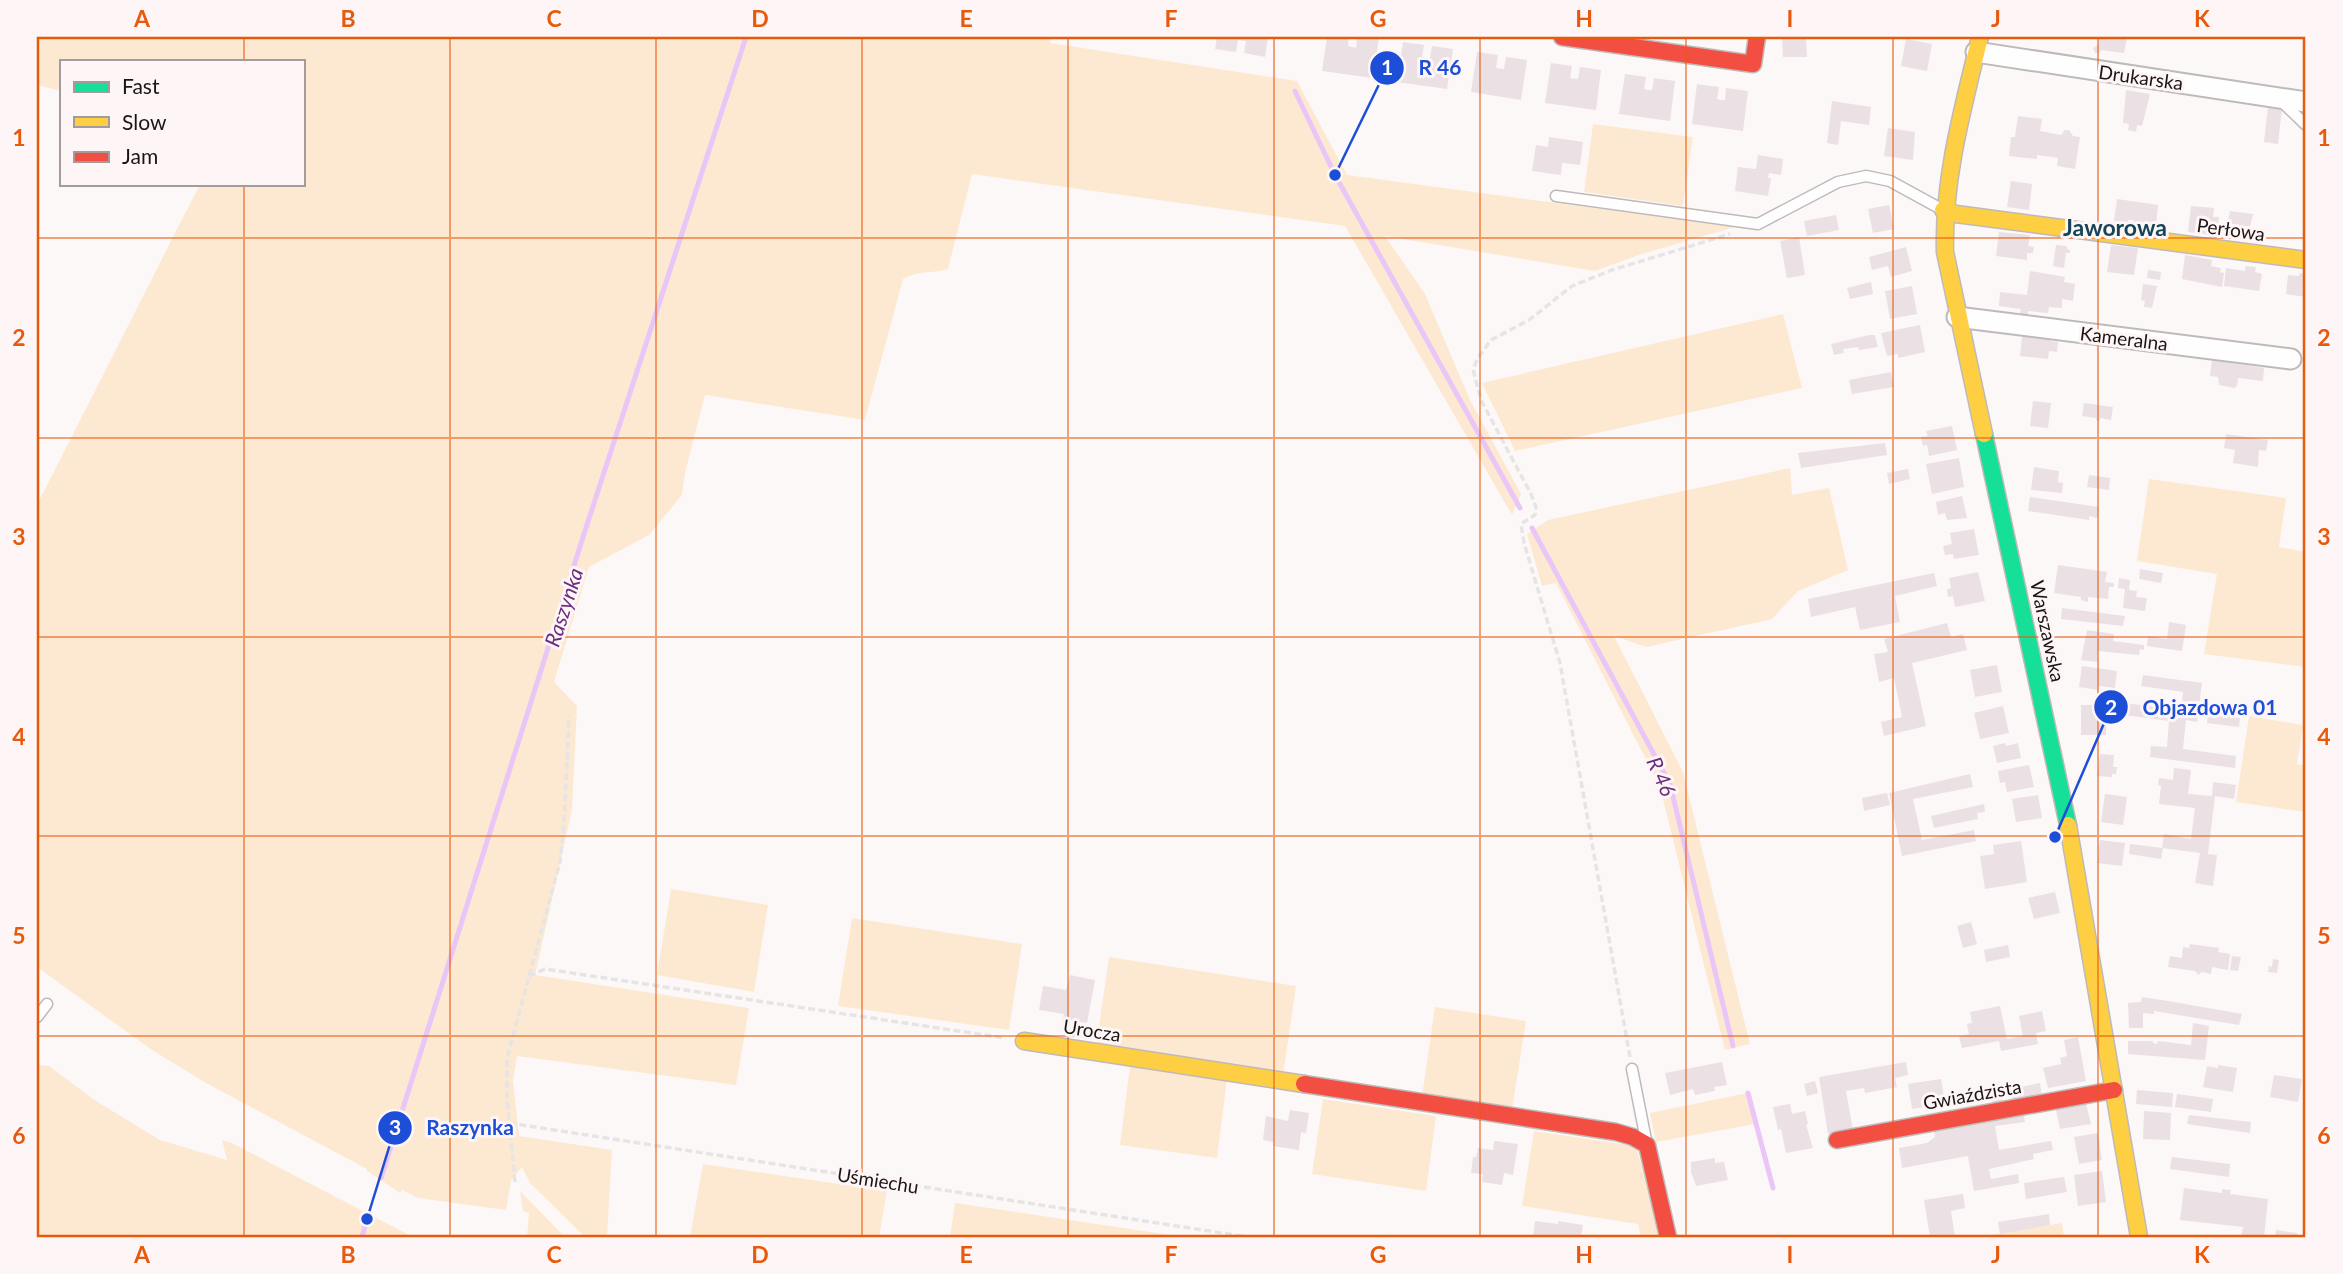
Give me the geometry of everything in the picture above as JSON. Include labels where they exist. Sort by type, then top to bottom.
[{"type":"street","points":[[1562,37],[1753,64],[1757,37]]},
{"type":"street","name":"Drukarska","points":[[1978,44],[2306,102]]},
{"type":"street","name":"Warszawska","points":[[1978,44],[1948,178],[1943,210],[1945,252],[2074,854],[2139,1237]]},
{"type":"street","name":"Perłowa","points":[[1943,210],[1956,214],[2306,260]]},
{"type":"street","name":"Kameralna","points":[[1957,317],[2291,359]]},
{"type":"street","name":"Urocza","points":[[1024,1041],[1616,1132],[1647,1145]]},
{"type":"street","name":"Gwiaździsta","points":[[1837,1140],[2114,1090]]},
{"type":"street","points":[[1647,1145],[1668,1237]]},
{"type":"lane","points":[[2277,97],[2306,125]]},
{"type":"lane","points":[[1556,196],[1758,224],[1838,182],[1866,176],[1890,181],[1943,210]]},
{"type":"lane","points":[[37,1017],[47,1004]]},
{"type":"lane","points":[[1632,1069],[1647,1145]]},
{"type":"path","points":[[1632,1069],[1560,663],[1524,543],[1521,524],[1535,515],[1536,507],[1482,402],[1473,369],[1491,340],[1529,320],[1572,286],[1612,270],[1758,224]]},
{"type":"path","points":[[514,1182],[509,1124],[508,1058],[559,862],[564,824],[569,716]]},
{"type":"path","points":[[529,976],[545,969],[1024,1041]]},
{"type":"path","name":"Uśmiechu","points":[[509,1124],[1248,1237]]},
{"type":"shaded area","points":[[37,37],[1051,37],[1050,43],[1297,81],[1347,175],[1735,227],[1642,254],[1595,271],[1385,236],[1425,294],[1470,400],[1521,494],[1512,515],[1345,226],[972,174],[948,269],[914,274],[903,279],[865,420],[705,395],[682,495],[649,535],[589,567],[554,682],[577,706],[572,810],[535,975],[749,1008],[736,1085],[517,1056],[513,1080],[519,1136],[612,1150],[607,1237],[585,1237],[530,1183],[522,1167],[511,1181],[506,1210],[418,1198],[402,1190],[400,1193],[367,1169],[206,1083],[152,1050],[37,967],[37,505],[199,186],[304,186],[304,60],[60,60],[60,91],[37,85]]},
{"type":"shaded area","points":[[1593,124],[1693,137],[1683,206],[1584,192]]},
{"type":"shaded area","points":[[1783,314],[1802,388],[1515,451],[1482,383]]},
{"type":"shaded area","points":[[1790,468],[1792,495],[1829,488],[1848,570],[1798,591],[1772,619],[1646,647],[1614,636],[1683,772],[1750,1044],[1725,1050],[1660,787],[1556,583],[1542,586],[1527,534],[1548,520]]},
{"type":"shaded area","points":[[2149,479],[2286,498],[2279,547],[2306,552],[2306,667],[2204,654],[2217,574],[2137,561]]},
{"type":"shaded area","points":[[2249,716],[2303,725],[2297,764],[2306,766],[2306,812],[2236,802]]},
{"type":"shaded area","points":[[671,889],[768,905],[754,992],[657,975]]},
{"type":"shaded area","points":[[852,918],[1022,944],[1009,1030],[838,1006]]},
{"type":"shaded area","points":[[1109,957],[1296,986],[1283,1075],[1096,1047]]},
{"type":"shaded area","points":[[1435,1007],[1526,1021],[1512,1110],[1422,1096]]},
{"type":"shaded area","points":[[37,1065],[49,1066],[96,1101],[160,1140],[227,1160],[222,1140],[232,1143],[413,1237],[37,1237]]},
{"type":"shaded area","points":[[1130,1066],[1227,1079],[1217,1158],[1120,1145]]},
{"type":"shaded area","points":[[1747,1093],[1755,1124],[1656,1142],[1650,1113]]},
{"type":"shaded area","points":[[1323,1099],[1436,1116],[1426,1191],[1312,1174]]},
{"type":"shaded area","points":[[1534,1131],[1629,1145],[1637,1150],[1663,1237],[1641,1237],[1638,1224],[1522,1206]]},
{"type":"shaded area","points":[[703,1164],[887,1191],[879,1237],[690,1237]]},
{"type":"shaded area","points":[[520,1191],[565,1237],[527,1237],[529,1213],[523,1211]]},
{"type":"shaded area","points":[[955,1203],[1184,1237],[950,1237]]},
{"type":"shaded area","points":[[2062,1223],[2064,1237],[1978,1237]]},
{"type":"building","points":[[1217,37],[1268,37],[1265,57],[1244,53],[1246,41],[1238,40],[1236,52],[1215,49]]},
{"type":"building","points":[[1327,37],[1349,37],[1348,46],[1356,48],[1357,37],[1379,38],[1373,78],[1322,71]]},
{"type":"building","points":[[1782,37],[1806,37],[1807,57],[1783,57]]},
{"type":"building","points":[[2099,37],[2127,37],[2124,53],[2101,50],[2095,53],[2093,48],[2098,45]]},
{"type":"building","points":[[1906,39],[1932,44],[1927,71],[1901,66]]},
{"type":"building","points":[[1403,42],[1424,45],[1422,57],[1430,58],[1432,46],[1453,49],[1447,89],[1397,82]]},
{"type":"building","points":[[1477,52],[1498,55],[1496,68],[1504,69],[1506,57],[1527,60],[1521,100],[1471,92]]},
{"type":"building","points":[[1551,63],[1572,66],[1570,78],[1578,79],[1580,67],[1601,70],[1596,110],[1545,103]]},
{"type":"building","points":[[1625,74],[1646,77],[1644,89],[1648,90],[1652,90],[1654,78],[1675,81],[1670,121],[1619,114]]},
{"type":"building","points":[[1697,84],[1719,87],[1717,99],[1721,100],[1725,100],[1726,88],[1748,91],[1743,131],[1692,124]]},
{"type":"building","points":[[2126,90],[2150,94],[2142,126],[2137,125],[2136,132],[2128,130],[2129,124],[2123,123]]},
{"type":"building","points":[[1832,101],[1871,107],[1869,125],[1841,121],[1838,145],[1827,143]]},
{"type":"building","points":[[2268,107],[2282,108],[2278,144],[2264,142]]},
{"type":"building","points":[[2018,116],[2042,119],[2040,131],[2061,135],[2065,130],[2069,130],[2073,136],[2080,137],[2075,169],[2057,166],[2058,158],[2037,155],[2037,159],[2009,156],[2011,137],[2015,137]]},
{"type":"building","points":[[1888,128],[1915,132],[1913,160],[1884,156]]},
{"type":"building","points":[[1549,137],[1583,142],[1580,165],[1562,163],[1561,175],[1532,171],[1536,145],[1548,147]]},
{"type":"building","points":[[1758,155],[1783,159],[1781,175],[1769,173],[1768,178],[1771,178],[1768,196],[1735,191],[1738,167],[1756,169]]},
{"type":"building","points":[[2011,181],[2032,184],[2029,210],[2007,207]]},
{"type":"building","points":[[2117,199],[2158,205],[2156,226],[2133,224],[2134,220],[2128,220],[2127,223],[2114,221]]},
{"type":"building","points":[[1889,205],[1894,229],[1873,233],[1868,209]]},
{"type":"building","points":[[2191,206],[2214,208],[2213,217],[2219,217],[2218,226],[2212,225],[2211,235],[2188,232]]},
{"type":"building","points":[[2230,211],[2253,214],[2250,227],[2228,223]]},
{"type":"building","points":[[1836,215],[1839,230],[1807,236],[1804,221]]},
{"type":"building","points":[[1999,232],[2030,235],[2028,246],[2034,247],[2033,253],[2027,253],[2027,260],[1996,256]]},
{"type":"building","points":[[1799,237],[1805,275],[1787,278],[1780,241]]},
{"type":"building","points":[[2056,245],[2067,246],[2070,250],[2070,253],[2066,253],[2064,268],[2053,266]]},
{"type":"building","points":[[2111,245],[2138,248],[2134,275],[2107,272]]},
{"type":"building","points":[[1906,247],[1912,271],[1891,277],[1888,266],[1872,270],[1869,257]]},
{"type":"building","points":[[2185,255],[2212,260],[2211,266],[2221,268],[2220,272],[2224,273],[2222,287],[2182,279]]},
{"type":"building","points":[[2246,266],[2256,267],[2255,272],[2262,274],[2259,291],[2224,286],[2226,268],[2245,271]]},
{"type":"building","points":[[2148,270],[2161,272],[2160,280],[2147,278]]},
{"type":"building","points":[[2030,271],[2065,277],[2064,282],[2075,284],[2073,301],[2062,299],[2062,308],[2049,307],[2048,313],[2028,311],[2028,315],[2020,314],[2021,309],[1999,306],[2000,292],[2027,295]]},
{"type":"building","points":[[2300,273],[2306,274],[2306,297],[2286,294],[2288,275],[2299,276]]},
{"type":"building","points":[[1871,282],[1873,294],[1850,299],[1847,288]]},
{"type":"building","points":[[2143,284],[2157,286],[2152,308],[2144,307],[2145,301],[2141,300]]},
{"type":"building","points":[[1912,286],[1917,314],[1890,319],[1885,291]]},
{"type":"building","points":[[1920,325],[1925,352],[1898,358],[1898,354],[1887,356],[1881,333]]},
{"type":"building","points":[[2023,328],[2051,332],[2050,341],[2058,342],[2057,352],[2049,351],[2048,359],[2020,356]]},
{"type":"building","points":[[1875,335],[1878,347],[1843,349],[1844,353],[1834,355],[1831,344]]},
{"type":"building","points":[[2212,360],[2264,368],[2263,381],[2238,378],[2234,388],[2219,385],[2218,377],[2210,376]]},
{"type":"building","points":[[1891,372],[1894,387],[1852,394],[1849,380]]},
{"type":"building","points":[[2033,401],[2051,403],[2048,428],[2030,426]]},
{"type":"building","points":[[2084,403],[2113,407],[2111,420],[2100,418],[2100,421],[2082,416]]},
{"type":"building","points":[[1952,426],[1957,450],[1929,456],[1927,445],[1923,446],[1921,437],[1928,436],[1926,431]]},
{"type":"building","points":[[2226,434],[2268,440],[2266,451],[2259,450],[2258,467],[2233,463],[2235,450],[2224,448]]},
{"type":"building","points":[[1885,443],[1887,455],[1801,468],[1798,453]]},
{"type":"building","points":[[1959,458],[1964,487],[1932,494],[1926,464]]},
{"type":"building","points":[[2034,467],[2059,471],[2058,482],[2063,483],[2062,493],[2031,490]]},
{"type":"building","points":[[1908,469],[1910,479],[1889,484],[1887,473]]},
{"type":"building","points":[[2089,475],[2110,478],[2109,490],[2087,487]]},
{"type":"building","points":[[1962,496],[1967,518],[1947,520],[1945,513],[1938,515],[1936,502]]},
{"type":"building","points":[[2030,497],[2099,507],[2098,518],[2089,516],[2089,520],[2028,511]]},
{"type":"building","points":[[1974,529],[1979,555],[1954,559],[1953,554],[1945,555],[1943,546],[1952,544],[1950,533]]},
{"type":"building","points":[[2058,565],[2107,572],[2105,582],[2114,583],[2114,587],[2109,587],[2108,599],[2088,597],[2088,602],[2081,600],[2081,597],[2054,593]]},
{"type":"building","points":[[2140,569],[2163,573],[2161,583],[2139,579]]},
{"type":"building","points":[[1978,572],[1985,601],[1955,607],[1953,596],[1948,597],[1947,589],[1951,588],[1949,578]]},
{"type":"building","points":[[1934,573],[1937,586],[1895,596],[1900,622],[1860,630],[1855,607],[1811,617],[1808,599]]},
{"type":"building","points":[[2119,578],[2130,580],[2129,590],[2137,591],[2136,597],[2147,598],[2145,611],[2123,608],[2125,589],[2118,588]]},
{"type":"building","points":[[2062,608],[2125,616],[2123,626],[2061,619]]},
{"type":"building","points":[[2169,622],[2186,625],[2182,651],[2147,646],[2148,636],[2167,639]]},
{"type":"building","points":[[1947,623],[1951,637],[1963,634],[1967,650],[1912,663],[1926,726],[1884,736],[1881,722],[1902,717],[1894,678],[1879,682],[1874,654],[1888,652],[1884,639]]},
{"type":"building","points":[[2087,630],[2114,634],[2113,641],[2144,645],[2144,650],[2140,649],[2139,655],[2098,651],[2097,662],[2081,660]]},
{"type":"building","points":[[1997,665],[2002,692],[1975,697],[1970,670]]},
{"type":"building","points":[[2082,666],[2117,671],[2115,688],[2099,686],[2098,690],[2079,687]]},
{"type":"building","points":[[2143,675],[2202,683],[2197,722],[2186,720],[2183,749],[2236,756],[2235,768],[2150,757],[2151,746],[2167,747],[2169,721],[2110,713],[2111,724],[2106,725],[2106,735],[2081,735],[2081,705],[2105,705],[2105,712],[2108,712],[2109,701],[2181,710],[2183,692],[2141,686]]},
{"type":"building","points":[[2003,706],[2009,733],[1980,739],[1974,713]]},
{"type":"building","points":[[2208,714],[2240,718],[2239,727],[2207,723]]},
{"type":"building","points":[[2005,743],[2006,746],[2018,743],[2021,758],[1997,763],[1993,746]]},
{"type":"building","points":[[2100,754],[2114,755],[2113,767],[2117,767],[2116,774],[2112,774],[2112,777],[2097,776]]},
{"type":"building","points":[[2029,765],[2034,787],[2007,792],[2005,782],[2000,783],[1998,771]]},
{"type":"building","points":[[2174,768],[2191,770],[2188,794],[2212,796],[2213,782],[2236,785],[2234,799],[2215,796],[2208,854],[2217,855],[2213,886],[2195,883],[2200,853],[2162,848],[2164,834],[2191,839],[2195,808],[2159,804],[2159,778],[2173,780]]},
{"type":"building","points":[[1970,774],[1973,787],[1913,799],[1922,840],[1974,830],[1976,841],[1902,856],[1889,793]]},
{"type":"building","points":[[1887,793],[1890,805],[1864,811],[1862,798]]},
{"type":"building","points":[[2105,794],[2127,797],[2123,825],[2101,822]]},
{"type":"building","points":[[2038,795],[2042,818],[2016,822],[2012,799]]},
{"type":"building","points":[[1984,804],[1985,812],[1977,813],[1978,819],[1934,828],[1931,816]]},
{"type":"building","points":[[2100,840],[2125,843],[2122,866],[2097,863]]},
{"type":"building","points":[[2021,841],[2027,882],[1985,889],[1980,856],[1994,854],[1993,845]]},
{"type":"building","points":[[2130,844],[2163,848],[2161,859],[2129,854]]},
{"type":"building","points":[[2055,892],[2060,913],[2034,919],[2028,898]]},
{"type":"building","points":[[1971,922],[1977,944],[1963,948],[1957,926]]},
{"type":"building","points":[[2190,944],[2219,948],[2218,952],[2230,954],[2228,970],[2212,967],[2211,974],[2202,972],[2198,975],[2195,971],[2168,967],[2170,956],[2182,958],[2183,947],[2189,948]]},
{"type":"building","points":[[2008,945],[2010,957],[1986,962],[1984,950]]},
{"type":"building","points":[[2232,956],[2241,957],[2238,971],[2230,970]]},
{"type":"building","points":[[2273,959],[2279,960],[2277,973],[2268,972]]},
{"type":"building","points":[[1070,975],[1095,980],[1087,1023],[1063,1019],[1064,1014],[1039,1010],[1043,986],[1066,990]]},
{"type":"building","points":[[2142,997],[2242,1014],[2239,1025],[2154,1011],[2154,1014],[2143,1013],[2143,1028],[2129,1028],[2128,1003],[2141,1002]]},
{"type":"building","points":[[2000,1006],[2007,1039],[2023,1036],[2019,1016],[2042,1011],[2046,1031],[2036,1033],[2038,1044],[2001,1051],[1999,1041],[1962,1048],[1959,1036],[1969,1034],[1967,1024],[1972,1023],[1970,1012]]},
{"type":"building","points":[[2193,1023],[2209,1026],[2205,1060],[2128,1054],[2128,1041],[2191,1045]]},
{"type":"building","points":[[2078,1037],[2086,1081],[2048,1088],[2043,1068],[2061,1064],[2060,1058],[2067,1056],[2064,1040]]},
{"type":"building","points":[[1722,1062],[1727,1085],[1714,1087],[1715,1091],[1695,1095],[1693,1089],[1670,1095],[1665,1073]]},
{"type":"building","points":[[1906,1062],[1908,1075],[1895,1078],[1897,1087],[1865,1093],[1864,1088],[1846,1091],[1853,1130],[1828,1134],[1819,1077]]},
{"type":"building","points":[[2218,1065],[2237,1068],[2233,1092],[2203,1087],[2207,1066],[2218,1068]]},
{"type":"building","points":[[2274,1075],[2302,1079],[2298,1102],[2270,1097]]},
{"type":"building","points":[[1941,1079],[1945,1104],[1912,1109],[1908,1084]]},
{"type":"building","points":[[1815,1081],[1818,1093],[1807,1096],[1804,1084]]},
{"type":"building","points":[[2040,1083],[2042,1097],[2013,1102],[2010,1089]]},
{"type":"building","points":[[1999,1084],[2003,1103],[1993,1105],[1989,1086]]},
{"type":"building","points":[[2137,1090],[2173,1093],[2172,1107],[2136,1104]]},
{"type":"building","points":[[2177,1094],[2213,1099],[2211,1112],[2175,1107]]},
{"type":"building","points":[[2085,1100],[2091,1124],[2060,1129],[2055,1106]]},
{"type":"building","points":[[1790,1104],[1792,1114],[1805,1111],[1813,1148],[1786,1153],[1773,1107]]},
{"type":"building","points":[[1290,1110],[1309,1113],[1306,1133],[1301,1132],[1299,1150],[1273,1146],[1273,1142],[1263,1140],[1266,1116],[1288,1121]]},
{"type":"building","points":[[2023,1110],[2025,1122],[1995,1126],[1999,1150],[2051,1141],[2053,1150],[2033,1154],[2034,1159],[1989,1169],[1991,1179],[2018,1174],[2019,1183],[1974,1191],[1968,1156],[1902,1168],[1899,1148],[1927,1143],[1935,1137],[1933,1126]]},
{"type":"building","points":[[2144,1111],[2171,1113],[2170,1140],[2143,1139]]},
{"type":"building","points":[[2189,1115],[2251,1122],[2250,1133],[2187,1124]]},
{"type":"building","points":[[2098,1133],[2102,1160],[2079,1164],[2074,1137]]},
{"type":"building","points":[[1494,1141],[1518,1144],[1513,1175],[1504,1173],[1502,1185],[1482,1182],[1483,1174],[1471,1173],[1473,1157],[1476,1157],[1478,1148],[1493,1150]]},
{"type":"building","points":[[2172,1157],[2230,1164],[2229,1177],[2170,1169]]},
{"type":"building","points":[[1715,1158],[1715,1163],[1724,1162],[1728,1180],[1696,1186],[1691,1162]]},
{"type":"building","points":[[2102,1171],[2106,1202],[2078,1206],[2074,1175]]},
{"type":"building","points":[[2064,1177],[2067,1192],[2026,1199],[2024,1183]]},
{"type":"building","points":[[2184,1188],[2222,1193],[2222,1189],[2231,1190],[2230,1194],[2268,1199],[2264,1237],[2241,1237],[2243,1227],[2180,1220]]},
{"type":"building","points":[[1963,1194],[1965,1208],[1951,1211],[1955,1237],[1930,1237],[1924,1200]]},
{"type":"building","points":[[2049,1214],[2050,1225],[2000,1234],[1998,1222]]},
{"type":"building","points":[[1535,1221],[1583,1225],[1581,1237],[1533,1237]]},
{"type":"building","points":[[2276,1230],[2297,1233],[2297,1237],[2275,1237]]},
{"type":"waterway","name":"Raszynka","points":[[381,1178],[583,537],[746,37]]},
{"type":"waterway","name":"R 46","points":[[1295,91],[1335,175],[1520,508]]},
{"type":"waterway","name":"R 46","points":[[1532,528],[1670,784],[1733,1046]]},
{"type":"waterway","name":"R 46","points":[[1748,1093],[1773,1188]]},
{"type":"waterway","name":"Raszynka","points":[[362,1237],[367,1219]]},
{"type":"traffic: fast","points":[[1984,434],[2068,825]]},
{"type":"traffic: slow","points":[[1980,37],[1951,170],[1945,252],[1984,434]]},
{"type":"traffic: slow","points":[[1943,210],[1956,214],[2306,260]]},
{"type":"traffic: slow","points":[[2068,825],[2139,1237]]},
{"type":"traffic: slow","points":[[1024,1041],[1304,1084]]},
{"type":"traffic: jam","points":[[1562,37],[1753,64],[1757,37]]},
{"type":"traffic: jam","points":[[1304,1084],[1616,1132],[1633,1137],[1647,1145],[1668,1237]]},
{"type":"traffic: jam","points":[[1837,1140],[2114,1090]]},
{"type":"place","name":"R 46","points":[[1335,175]]},
{"type":"place","name":"Objazdowa 01","points":[[2055,837]]},
{"type":"place","name":"Raszynka","points":[[367,1219]]},
{"type":"district","name":"Jaworowa","points":[[2115,227]]}]
